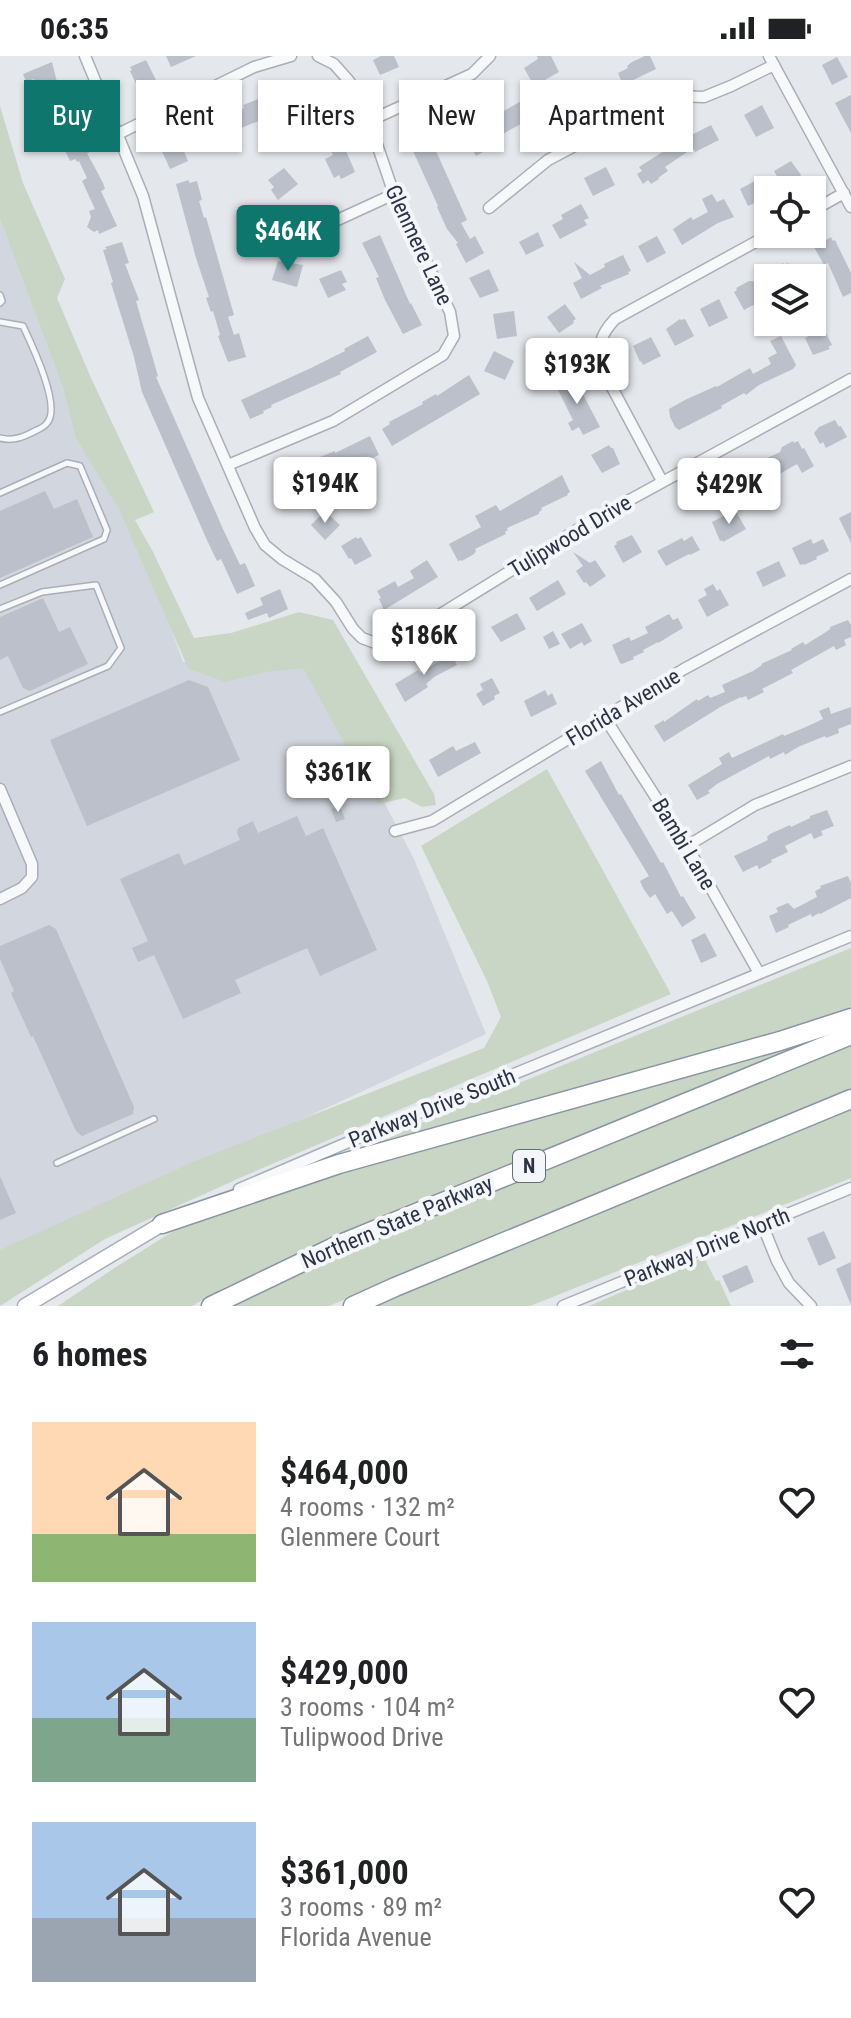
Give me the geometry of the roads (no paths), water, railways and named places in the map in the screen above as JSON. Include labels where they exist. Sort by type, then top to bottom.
[{"type":"highway","points":[[162,1224],[339,1164],[780,1041],[851,1018]]},
{"type":"highway","name":"Northern State Parkway","points":[[211,1306],[338,1245],[851,1035]]},
{"type":"highway","points":[[353,1306],[851,1099]]},
{"type":"street","name":"Tulipwood Drive","points":[[85,56],[95,80]]},
{"type":"street","points":[[120,133],[254,67],[291,56]]},
{"type":"street","name":"Glenmere Lane","points":[[318,56],[334,64],[348,80]]},
{"type":"street","points":[[383,115],[472,74],[490,56]]},
{"type":"street","points":[[489,208],[548,160],[650,106],[674,96],[704,97],[731,86],[771,60],[851,207]]},
{"type":"street","name":"Tulipwood Drive","points":[[120,139],[143,196],[198,398],[255,528],[265,545],[315,579],[362,638],[378,644],[397,641],[593,520],[851,379]]},
{"type":"street","name":"Glenmere Lane","points":[[228,465],[333,421],[443,355],[454,336],[450,312],[394,194],[380,152]]},
{"type":"street","points":[[826,203],[844,193]]},
{"type":"street","points":[[320,228],[394,194]]},
{"type":"street","points":[[662,481],[600,365],[599,347],[604,331],[615,319],[754,243]]},
{"type":"street","name":"Florida Avenue","points":[[395,831],[432,821],[684,669],[851,579]]},
{"type":"street","name":"Bambi Lane","points":[[605,718],[687,846],[759,973]]},
{"type":"street","points":[[687,846],[755,805],[851,766]]},
{"type":"street","points":[[0,789],[32,864],[32,877],[22,888],[0,899]]},
{"type":"street","name":"Parkway Drive South","points":[[25,1306],[162,1224],[365,1135],[851,936]]},
{"type":"street","name":"Parkway Drive North","points":[[563,1306],[851,1188]]},
{"type":"street","points":[[762,1224],[789,1283],[811,1306]]},
{"type":"lane","points":[[0,295],[0,303]]},
{"type":"lane","points":[[0,322],[23,326],[46,378],[50,411],[47,425],[10,441],[0,438]]},
{"type":"lane","points":[[0,493],[67,463],[80,466],[107,530],[104,539],[0,585]]},
{"type":"lane","points":[[0,609],[42,592],[96,585],[121,648],[108,666],[0,712]]},
{"type":"lane","points":[[57,1163],[154,1119]]}]
